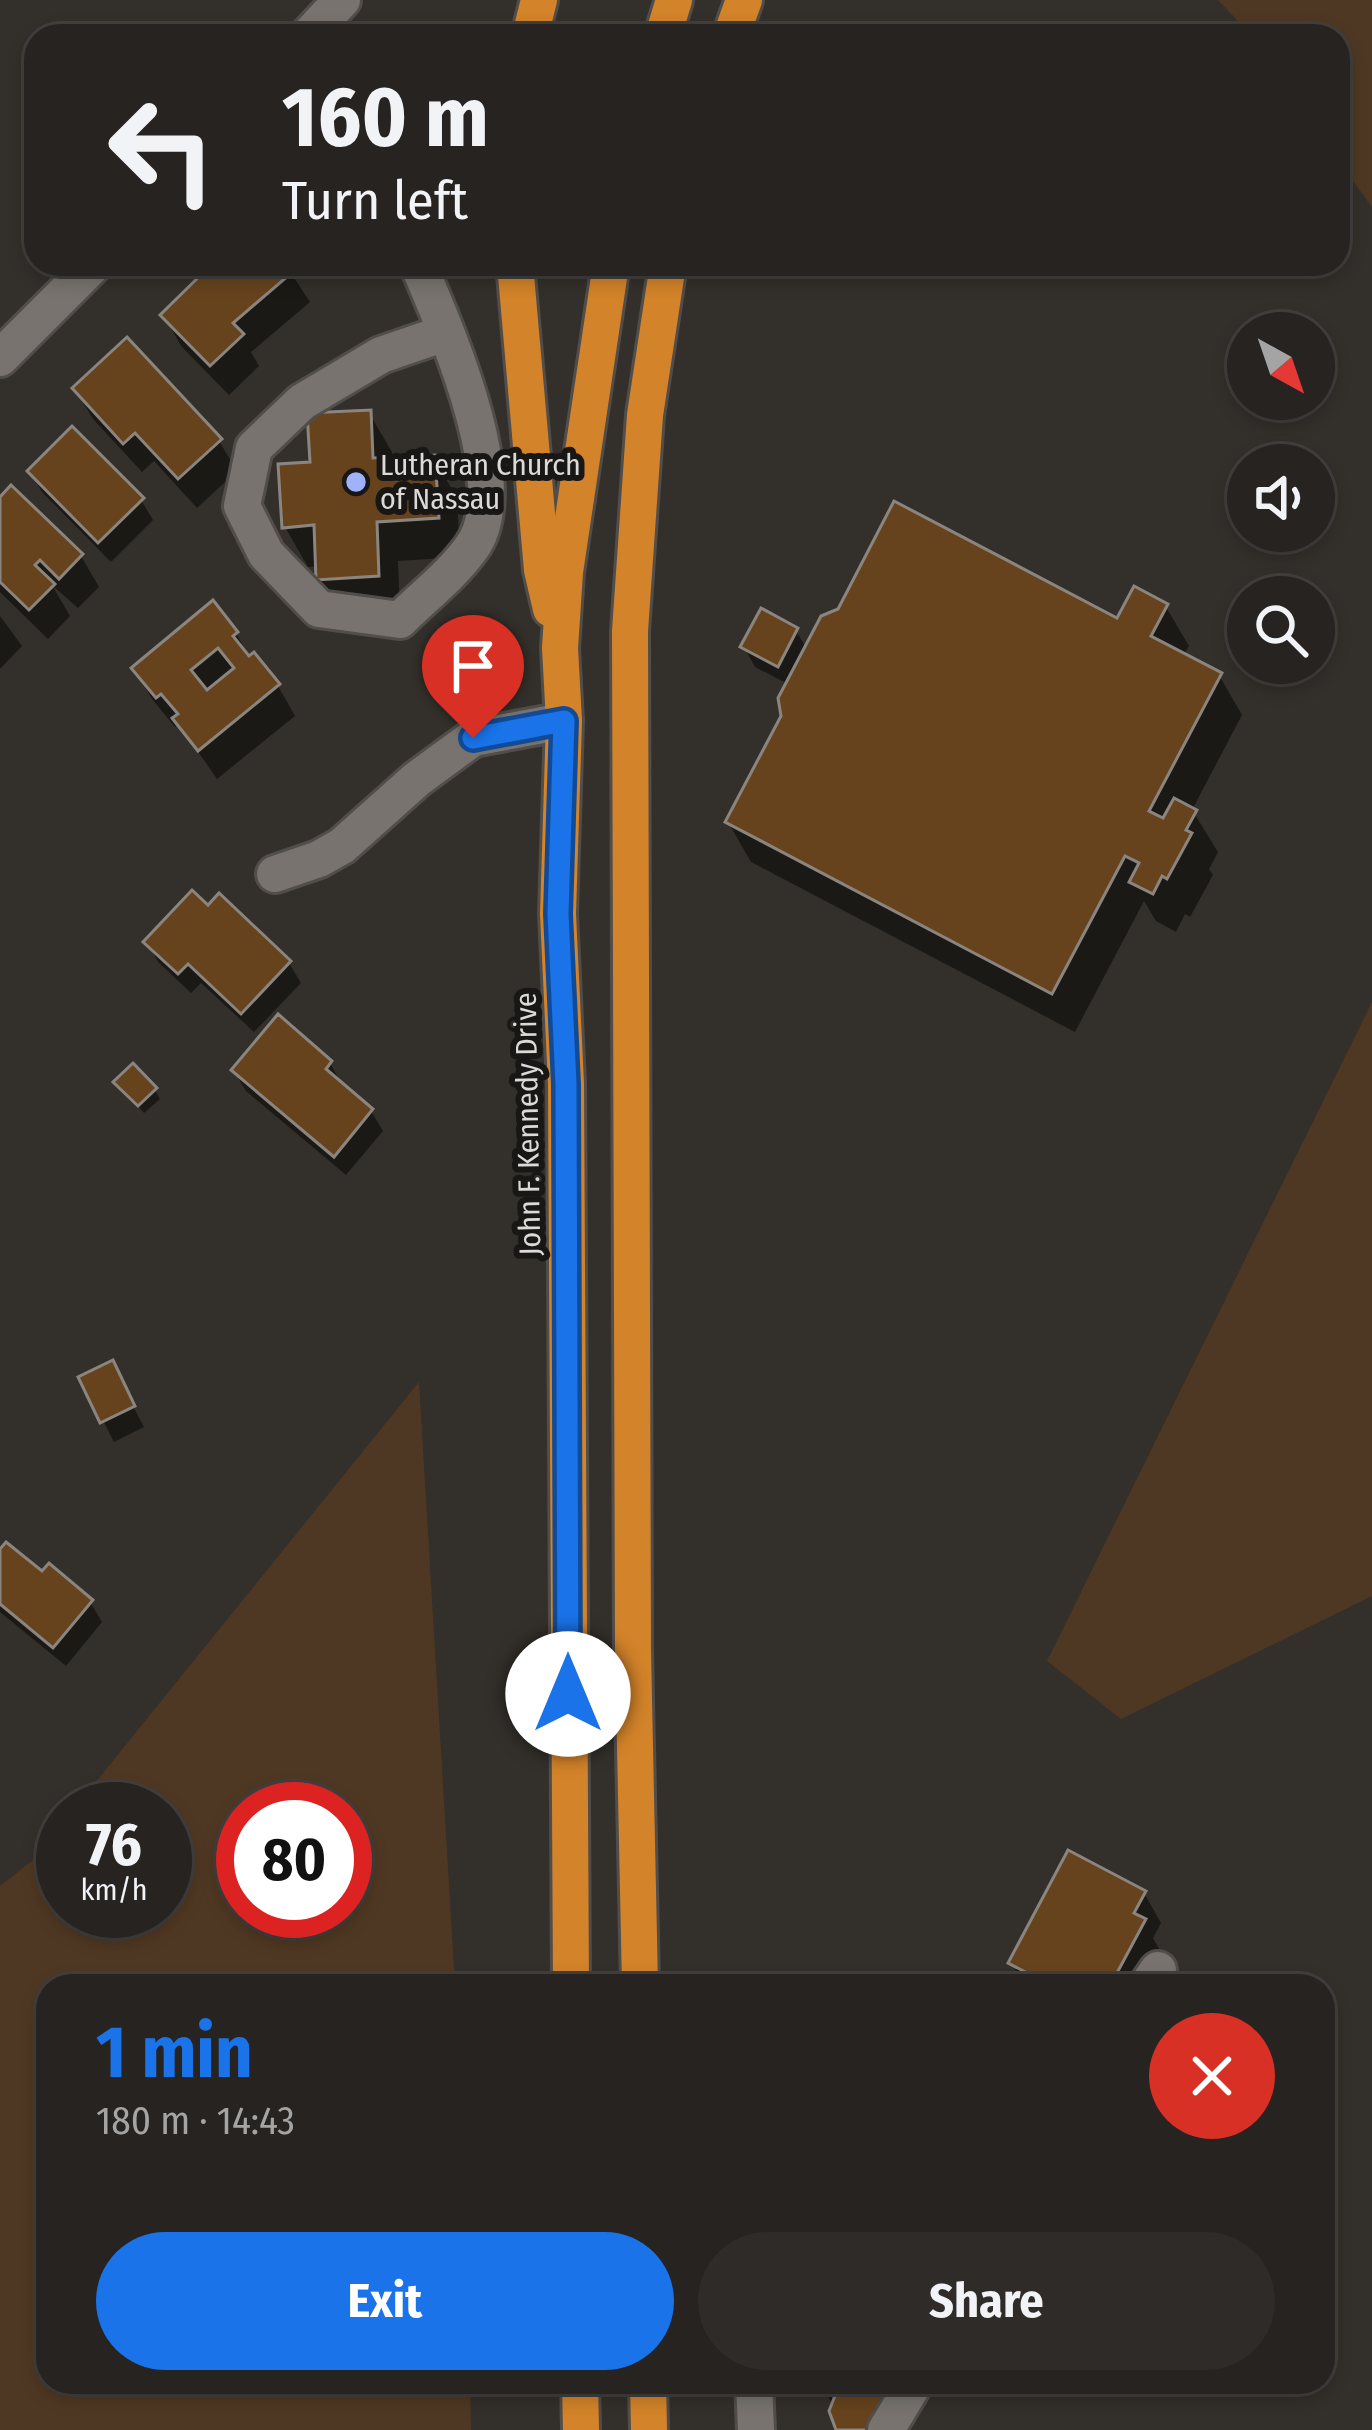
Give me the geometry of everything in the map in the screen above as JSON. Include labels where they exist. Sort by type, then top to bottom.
[{"type":"highway","points":[[516,276],[542,570],[560,648]]},
{"type":"highway","name":"John F. Kennedy Drive","points":[[571,1974],[566,1107],[558,914],[564,721],[560,648],[565,572],[608,276]]},
{"type":"highway","points":[[640,1974],[633,1628],[630,631],[645,415],[666,276]]},
{"type":"highway","points":[[580,2394],[581,2430]]},
{"type":"highway","points":[[648,2394],[649,2430]]},
{"type":"street","points":[[319,24],[342,0]]},
{"type":"street","points":[[0,358],[82,276]]},
{"type":"street","points":[[423,276],[445,333],[482,440],[488,493],[474,544],[400,620],[319,609],[266,554],[242,506],[254,448],[302,402],[381,355],[445,333]]},
{"type":"street","points":[[275,874],[319,859],[342,845],[417,779],[473,738],[564,721]]},
{"type":"street","points":[[754,2394],[756,2430]]},
{"type":"street","points":[[886,2430],[908,2394]]},
{"type":"shaded area","points":[[1218,0],[1372,0],[1372,207],[1350,177],[1350,24],[1241,24]]},
{"type":"shaded area","points":[[1372,1002],[1372,1596],[1121,1719],[1047,1661]]},
{"type":"shaded area","points":[[419,1382],[454,1974],[36,1974],[36,2394],[470,2394],[471,2430],[0,2430],[0,1886],[36,1856],[36,1938],[192,1938],[192,1782],[96,1782]]},
{"type":"building","points":[[200,276],[288,276],[233,323],[244,334],[210,366],[160,315]]},
{"type":"building","points":[[127,337],[222,439],[178,479],[135,433],[123,444],[72,388]]},
{"type":"building","points":[[371,410],[373,458],[435,455],[439,518],[377,522],[379,576],[316,580],[314,525],[282,528],[278,464],[310,462],[307,413]]},
{"type":"building","points":[[72,426],[144,498],[98,543],[27,471]]},
{"type":"building","points":[[11,485],[83,554],[59,579],[40,560],[35,565],[55,584],[29,610],[0,582],[0,497]]},
{"type":"building","points":[[894,501],[1117,618],[1134,586],[1168,604],[1151,636],[1222,673],[1149,811],[1163,818],[1174,798],[1197,810],[1186,830],[1192,833],[1167,879],[1162,876],[1153,894],[1129,882],[1139,863],[1125,856],[1052,994],[725,822],[781,716],[778,698],[821,616],[838,609]]},
{"type":"building","points":[[213,600],[238,632],[233,636],[249,656],[254,652],[280,684],[198,751],[172,718],[178,714],[161,694],[156,698],[131,668]],"holes":[[[218,648],[234,668],[207,690],[191,670]]]},
{"type":"building","points":[[761,608],[798,628],[778,667],[740,647]]},
{"type":"building","points":[[192,890],[208,905],[219,893],[291,961],[241,1014],[188,964],[178,974],[143,942]]},
{"type":"building","points":[[278,1014],[332,1061],[326,1069],[373,1109],[334,1157],[231,1070]]},
{"type":"building","points":[[133,1063],[157,1088],[138,1106],[113,1082]]},
{"type":"building","points":[[113,1360],[135,1406],[100,1423],[78,1377]]},
{"type":"building","points":[[6,1542],[42,1571],[49,1563],[93,1600],[53,1648],[0,1604],[0,1549]]},
{"type":"building","points":[[1068,1850],[1146,1891],[1134,1913],[1146,1919],[1116,1974],[1029,1974],[1008,1963]]},
{"type":"building","points":[[836,2394],[895,2394],[877,2430],[836,2430],[829,2411]]},
{"type":"place","name":"Lutheran Church of Nassau","points":[[356,482]]},
{"type":"route","points":[[473,738],[564,721],[558,914],[566,1084],[568,1694]]}]
